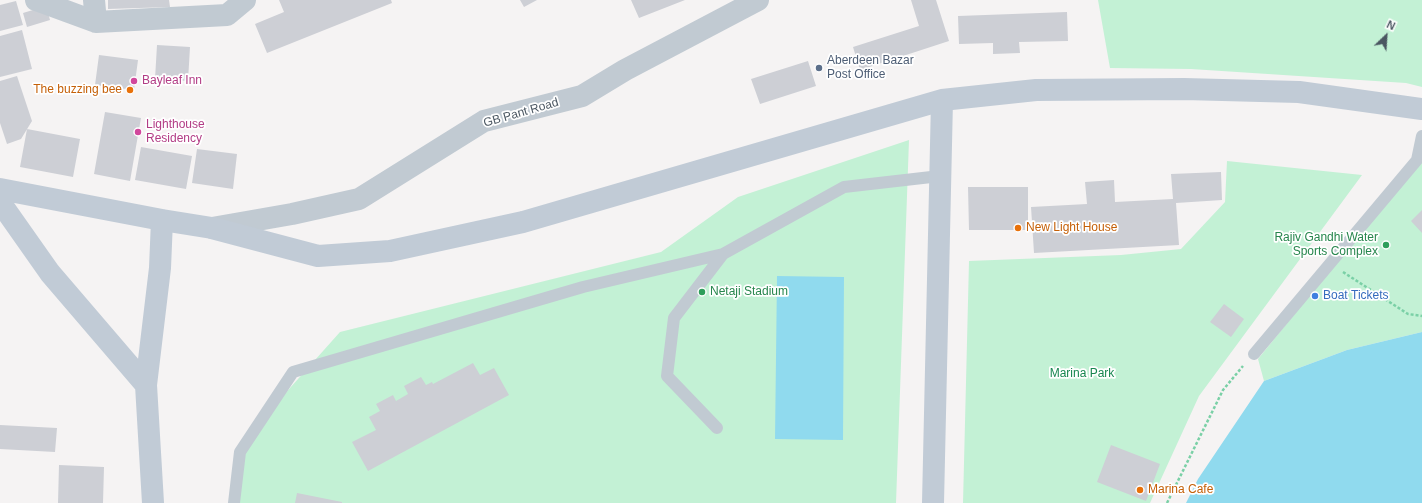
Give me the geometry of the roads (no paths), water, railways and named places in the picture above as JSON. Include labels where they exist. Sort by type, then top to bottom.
[{"type":"main road","points":[[0,189],[212,228],[318,256],[390,251],[523,222],[942,100],[1036,90],[1184,89],[1299,92],[1422,110]]},
{"type":"main road","points":[[932,503],[942,100]]},
{"type":"main road","points":[[0,202],[50,274],[146,385]]},
{"type":"main road","points":[[153,503],[146,385],[160,268],[162,220]]},
{"type":"street","points":[[36,0],[96,22],[227,15],[245,0]]},
{"type":"street","points":[[94,0],[96,22]]},
{"type":"street","name":"GB Pant Road","points":[[212,228],[292,214],[359,199],[484,121],[582,96],[625,70],[758,0]]},
{"type":"lane","points":[[1254,354],[1417,160],[1422,136]]},
{"type":"lane","points":[[234,503],[240,452],[293,372],[583,287],[723,254],[844,187],[940,176]]},
{"type":"lane","points":[[717,428],[667,376],[674,318],[723,254]]},
{"type":"water","points":[[777,276],[844,277],[843,440],[775,439]]},
{"type":"water","points":[[1422,332],[1422,503],[1186,503],[1198,479],[1264,381],[1347,350]]},
{"type":"place","name":"Aberdeen Bazar Post Office","points":[[819,68]]},
{"type":"place","name":"Bayleaf Inn","points":[[134,81]]},
{"type":"place","name":"The buzzing bee","points":[[130,90]]},
{"type":"place","name":"Lighthouse Residency","points":[[138,132]]},
{"type":"place","name":"New Light House","points":[[1018,228]]},
{"type":"place","name":"Rajiv Gandhi Water Sports Complex","points":[[1386,245]]},
{"type":"place","name":"Netaji Stadium","points":[[702,292]]},
{"type":"place","name":"Boat Tickets","points":[[1315,296]]},
{"type":"place","name":"Marina Cafe","points":[[1140,490]]},
{"type":"park label","name":"Marina Park","points":[[1082,374]]}]
